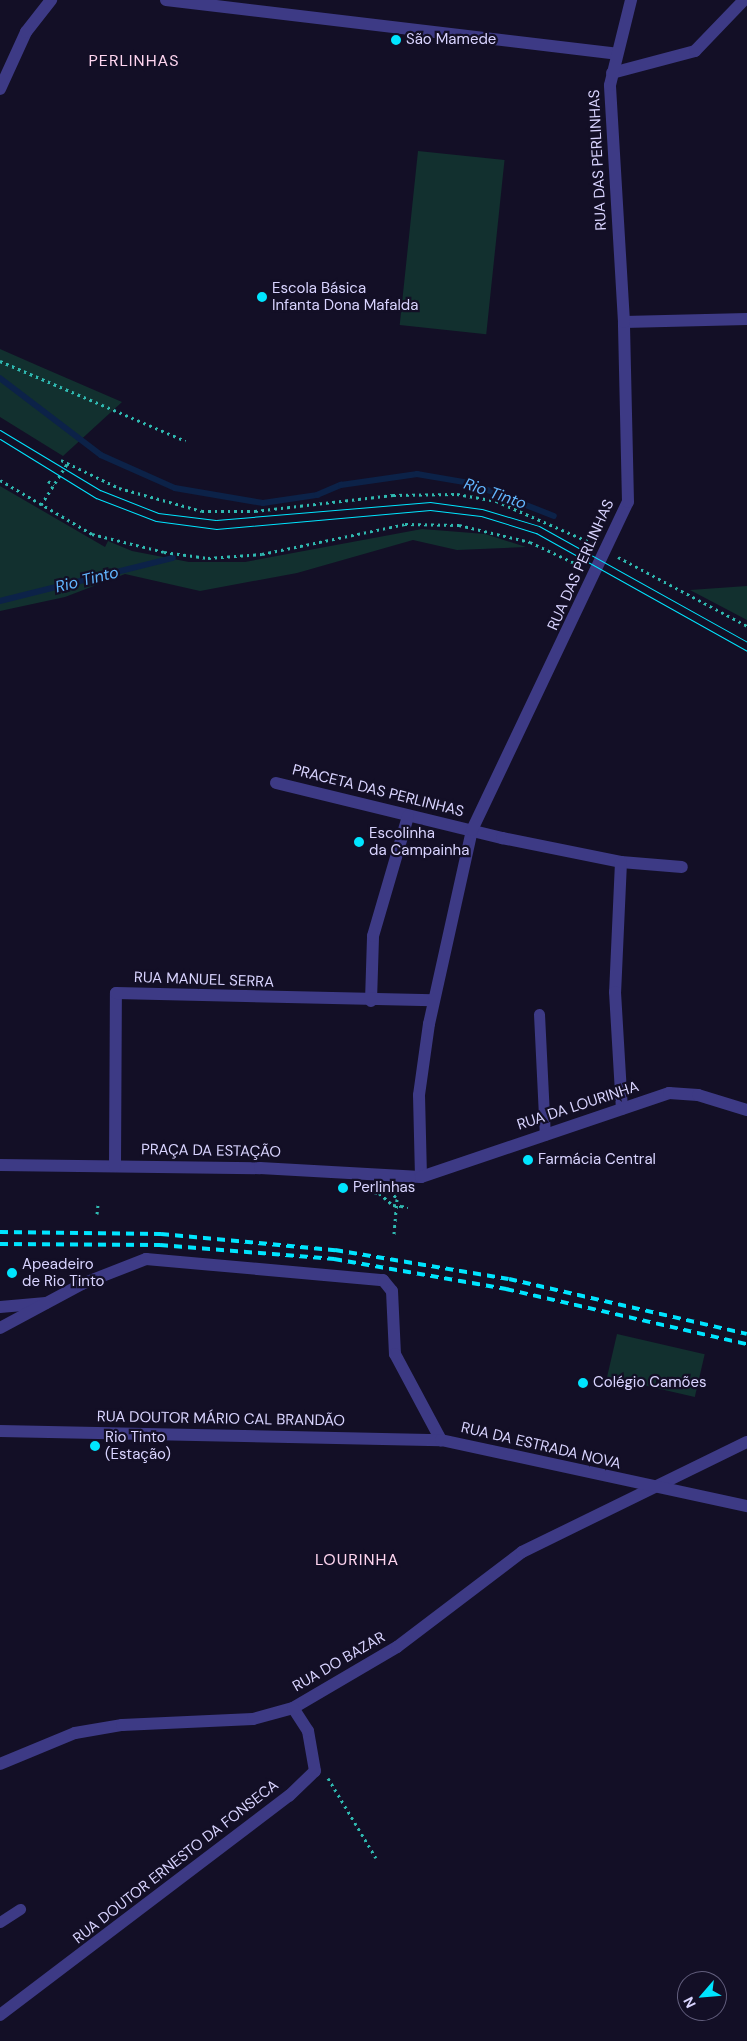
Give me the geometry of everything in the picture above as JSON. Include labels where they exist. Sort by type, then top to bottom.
[{"type":"street","points":[[0,89],[26,32],[51,0]]},
{"type":"street","points":[[166,0],[617,54]]},
{"type":"street","name":"RUA DAS PERLINHAS","points":[[421,1177],[419,1095],[433,1000],[472,830],[625,514],[630,489],[612,73],[631,0]]},
{"type":"street","points":[[612,73],[695,51],[744,0]]},
{"type":"street","points":[[624,322],[747,319]]},
{"type":"street","name":"PRACETA DAS PERLINHAS","points":[[276,783],[408,816],[621,862],[682,867]]},
{"type":"street","points":[[371,1001],[374,936],[408,816]]},
{"type":"street","points":[[621,862],[616,992],[622,1109]]},
{"type":"street","name":"RUA MANUEL SERRA","points":[[115,1166],[116,993],[371,1001],[433,1000]]},
{"type":"street","name":"RUA DA LOURINHA","points":[[421,1177],[622,1109],[684,1092],[747,1110]]},
{"type":"street","name":"PRAÇA DA ESTAÇÃO","points":[[0,1166],[115,1166],[355,1179],[421,1177]]},
{"type":"street","name":"RUA DA ESTRADA NOVA","points":[[46,1303],[146,1259],[383,1280],[392,1291],[395,1354],[441,1440],[747,1506]]},
{"type":"street","points":[[0,1307],[46,1303]]},
{"type":"street","points":[[0,1328],[46,1303]]},
{"type":"street","name":"RUA DOUTOR MÁRIO CAL BRANDÃO","points":[[0,1430],[441,1440]]},
{"type":"street","name":"RUA DO BAZAR","points":[[0,1764],[75,1734],[122,1725],[253,1719],[293,1708],[397,1648],[522,1552],[747,1442]]},
{"type":"street","points":[[293,1708],[308,1731],[314,1770]]},
{"type":"street","name":"RUA DOUTOR ERNESTO DA FONSECA","points":[[0,2015],[289,1796],[314,1770]]},
{"type":"lane","points":[[539,1014],[545,1135]]},
{"type":"lane","points":[[0,1922],[20,1909]]},
{"type":"path","points":[[0,361],[186,441]]},
{"type":"path","points":[[61,460],[157,502],[202,511],[255,511],[393,494],[457,494],[496,501],[550,522],[593,544]]},
{"type":"path","points":[[41,504],[67,464]]},
{"type":"path","points":[[0,480],[92,534],[147,548],[208,558],[262,554],[405,524],[459,525],[530,542],[582,566]]},
{"type":"path","points":[[48,481],[54,485]]},
{"type":"path","points":[[620,558],[747,626]]},
{"type":"path","points":[[394,1237],[397,1199],[391,1190],[355,1179],[353,1189],[380,1193],[393,1205],[400,1206],[408,1207]]},
{"type":"path","points":[[97,1214],[98,1205]]},
{"type":"path","points":[[314,1770],[334,1787],[376,1858]]},
{"type":"green space","points":[[418,151],[505,160],[486,334],[400,325]]},
{"type":"green space","points":[[0,349],[122,402],[63,456],[0,417]]},
{"type":"green space","points":[[0,486],[105,547],[108,541],[132,551],[189,562],[245,562],[422,529],[485,534],[526,547],[457,550],[413,540],[297,573],[200,591],[125,574],[65,597],[0,611]]},
{"type":"green space","points":[[747,586],[747,620],[690,590]]},
{"type":"green space","points":[[617,1334],[705,1354],[695,1397],[607,1377]]},
{"type":"waterway","points":[[0,378],[101,455],[175,488],[263,503],[317,495],[341,485],[417,474],[470,483],[554,516]]},
{"type":"waterway","name":"Rio Tinto","points":[[0,601],[173,558]]},
{"type":"tram line","points":[[0,430],[100,490],[158,513],[216,520],[430,502],[482,509],[539,526],[747,642]]},
{"type":"tram line","points":[[0,439],[96,498],[156,521],[216,529],[430,510],[481,516],[536,533],[747,651]]},
{"type":"railway","points":[[0,1232],[161,1234],[335,1250],[509,1279],[747,1334]]},
{"type":"railway","points":[[0,1244],[160,1245],[334,1259],[506,1289],[747,1344]]},
{"type":"place","name":"São Mamede","points":[[396,40]]},
{"type":"place","name":"Escola Básica Infanta Dona Mafalda","points":[[262,297]]},
{"type":"place","name":"Escolinha da Campainha","points":[[359,842]]},
{"type":"place","name":"Farmácia Central","points":[[528,1160]]},
{"type":"place","name":"Perlinhas","points":[[343,1188]]},
{"type":"place","name":"Apeadeiro de Rio Tinto","points":[[12,1273]]},
{"type":"place","name":"Colégio Camões","points":[[583,1383]]},
{"type":"place","name":"Rio Tinto (Estação)","points":[[95,1446]]},
{"type":"district","name":"PERLINHAS","points":[[134,61]]},
{"type":"district","name":"LOURINHA","points":[[357,1560]]}]
